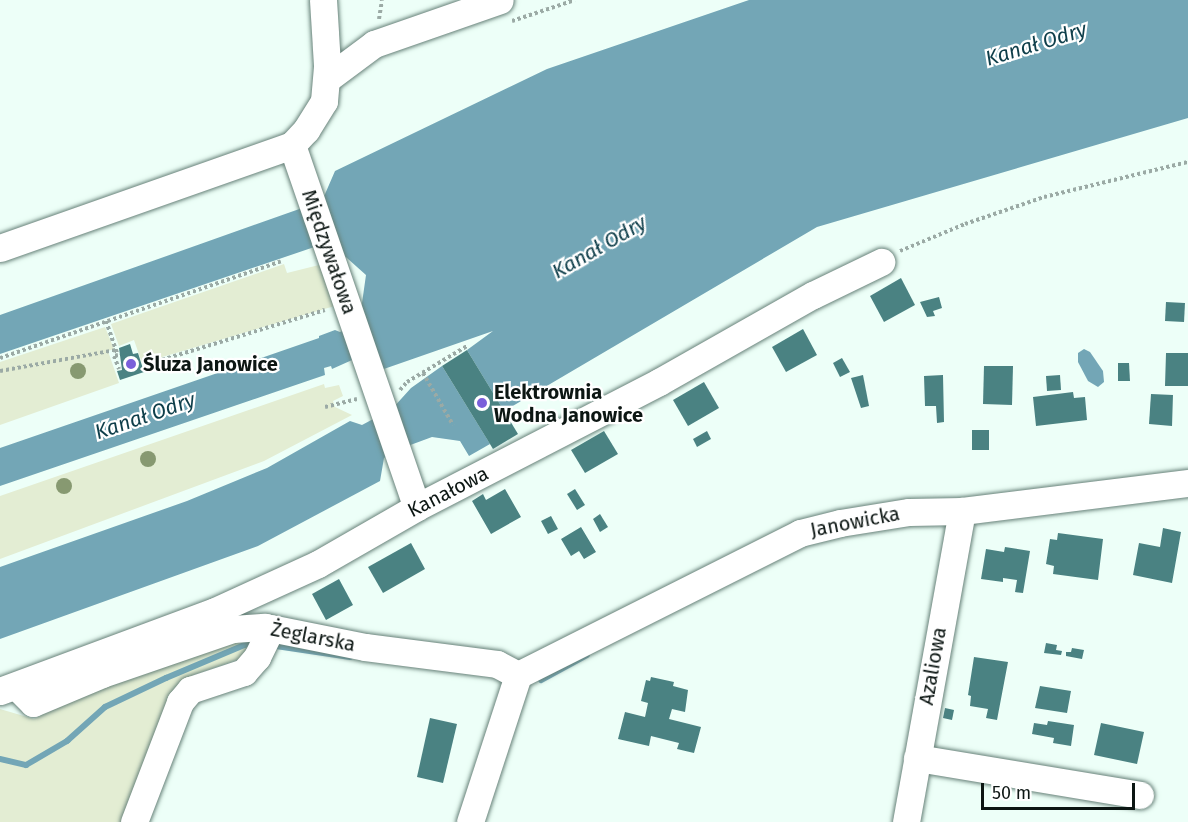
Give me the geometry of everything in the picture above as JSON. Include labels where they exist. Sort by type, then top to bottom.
[{"type":"street","points":[[0,248],[292,146],[306,130],[324,100],[327,79],[323,0]]},
{"type":"street","points":[[327,79],[374,44],[500,0]]},
{"type":"street","name":"Międzywałowa","points":[[292,146],[385,396],[399,454],[417,507]]},
{"type":"street","name":"Kanałowa","points":[[8,688],[215,611],[318,564],[417,507],[659,382],[813,295],[881,261]]},
{"type":"street","name":"Janowicka","points":[[518,675],[800,533],[840,523],[909,512],[962,511],[1188,483]]},
{"type":"street","name":"Azaliowa","points":[[906,822],[962,511]]},
{"type":"street","points":[[134,822],[180,702],[190,690],[244,672],[256,657],[271,628]]},
{"type":"street","name":"Żeglarska","points":[[8,688],[33,703],[102,674],[233,629],[271,628],[364,647],[497,664],[518,675]]},
{"type":"street","points":[[470,822],[518,675]]},
{"type":"street","points":[[916,758],[1140,795]]},
{"type":"path","points":[[881,261],[925,239],[1044,197],[1188,162]]},
{"type":"path","points":[[0,357],[281,261]]},
{"type":"path","points":[[145,364],[326,309],[327,313]]},
{"type":"path","points":[[106,321],[118,355],[114,356],[119,369]]},
{"type":"path","points":[[325,407],[385,396],[453,357],[467,346]]},
{"type":"path","points":[[0,371],[116,350]]},
{"type":"path","points":[[423,373],[453,425]]},
{"type":"green space","points":[[284,264],[287,273],[323,264],[338,305],[142,363],[134,340],[119,346],[111,324]]},
{"type":"green space","points":[[105,327],[114,349],[108,351],[119,383],[0,425],[0,362]]},
{"type":"green space","points":[[324,384],[325,388],[339,385],[343,396],[333,401],[335,407],[352,415],[264,461],[0,559],[0,496]]},
{"type":"green space","points":[[249,639],[252,650],[242,658],[193,675],[124,822],[0,822],[0,709],[34,719],[125,673],[172,656]]},
{"type":"water","name":"Kanał Odry","points":[[749,0],[1188,0],[1188,118],[817,227],[504,411],[467,350],[493,331],[381,370],[370,352],[332,369],[331,366],[324,368],[325,375],[0,486],[0,448],[319,338],[335,330],[340,332],[359,324],[366,275],[329,242],[0,354],[0,315],[322,201],[335,171],[547,69]]},
{"type":"water","points":[[1084,349],[1090,352],[1103,371],[1104,382],[1098,387],[1088,381],[1078,362],[1078,353]]},
{"type":"water","points":[[442,366],[490,444],[469,456],[460,441],[432,437],[405,447],[384,458],[380,481],[258,546],[0,639],[0,567],[187,501],[267,468],[350,421],[362,425],[392,409],[411,388]]},
{"type":"building","points":[[901,278],[915,305],[884,322],[870,296]]},
{"type":"building","points":[[939,297],[942,308],[933,311],[935,316],[927,317],[920,302]]},
{"type":"building","points":[[1166,302],[1185,303],[1184,322],[1165,321]]},
{"type":"building","points":[[803,329],[817,355],[786,372],[772,347]]},
{"type":"building","name":"Śluza Janowice","points":[[130,344],[133,354],[138,353],[144,372],[120,380],[117,371],[122,370],[119,348]]},
{"type":"building","name":"Elektrownia Wodna Janowice","points":[[467,350],[518,434],[493,449],[442,366]]},
{"type":"building","points":[[1166,353],[1188,353],[1188,386],[1165,386]]},
{"type":"building","points":[[842,358],[850,372],[840,377],[833,363]]},
{"type":"building","points":[[1118,363],[1129,363],[1130,381],[1118,381]]},
{"type":"building","points":[[984,366],[1013,366],[1012,405],[983,404]]},
{"type":"building","points":[[863,375],[869,406],[861,408],[851,378]]},
{"type":"building","points":[[943,375],[944,422],[937,423],[936,406],[925,406],[924,376]]},
{"type":"building","points":[[1060,375],[1061,390],[1047,391],[1046,376]]},
{"type":"building","points":[[704,382],[719,408],[688,426],[673,400]]},
{"type":"building","points":[[1073,392],[1074,398],[1085,397],[1087,420],[1036,426],[1033,397]]},
{"type":"building","points":[[1151,394],[1173,395],[1172,426],[1149,424]]},
{"type":"building","points":[[972,430],[989,430],[989,450],[972,450]]},
{"type":"building","points":[[604,431],[618,454],[585,473],[571,450]]},
{"type":"building","points":[[707,431],[711,439],[697,447],[693,439]]},
{"type":"building","points":[[505,489],[521,517],[491,534],[472,501],[483,494],[486,500]]},
{"type":"building","points":[[575,489],[585,505],[577,510],[567,494]]},
{"type":"building","points":[[600,514],[608,527],[600,532],[593,519]]},
{"type":"building","points":[[551,516],[558,529],[548,534],[541,521]]},
{"type":"building","points":[[581,527],[596,552],[584,559],[579,551],[571,556],[561,539]]},
{"type":"building","points":[[1163,528],[1181,532],[1172,583],[1133,575],[1139,543],[1160,547]]},
{"type":"building","points":[[1058,533],[1103,539],[1098,580],[1053,574],[1054,566],[1046,564],[1050,539],[1057,540]]},
{"type":"building","points":[[411,543],[425,569],[383,593],[368,567]]},
{"type":"building","points":[[1005,547],[1030,551],[1023,593],[1015,592],[1017,580],[1003,578],[1003,582],[981,579],[986,549],[1004,552]]},
{"type":"building","points":[[339,579],[353,605],[326,620],[312,594]]},
{"type":"building","points":[[1046,643],[1057,645],[1056,650],[1062,651],[1061,655],[1044,653]]},
{"type":"building","points":[[1072,648],[1084,650],[1082,659],[1066,656],[1066,652],[1071,652]]},
{"type":"building","points":[[974,657],[1008,662],[997,720],[986,718],[988,709],[970,706],[971,696],[968,695]]},
{"type":"building","points":[[651,677],[674,682],[673,686],[688,690],[685,712],[672,709],[669,719],[701,727],[694,753],[677,749],[679,743],[651,736],[649,746],[618,739],[625,712],[645,717],[648,703],[641,701],[646,680],[650,681]]},
{"type":"building","points":[[1040,686],[1071,691],[1067,713],[1035,708]]},
{"type":"building","points":[[945,708],[954,710],[952,720],[943,718]]},
{"type":"building","points":[[430,718],[457,724],[443,783],[417,777]]},
{"type":"building","points":[[1048,721],[1074,725],[1071,746],[1053,743],[1054,738],[1032,734],[1034,723],[1047,725]]},
{"type":"building","points":[[1101,723],[1144,732],[1137,764],[1094,755]]},
{"type":"waterway","points":[[0,759],[26,765],[67,741],[105,707],[166,678],[244,645],[254,643]]},
{"type":"waterway","points":[[276,646],[350,657]]},
{"type":"waterway","points":[[541,680],[587,655]]},
{"type":"place","name":"Śluza Janowice","points":[[131,364]]},
{"type":"place","name":"Elektrownia Wodna Janowice","points":[[482,403]]}]
